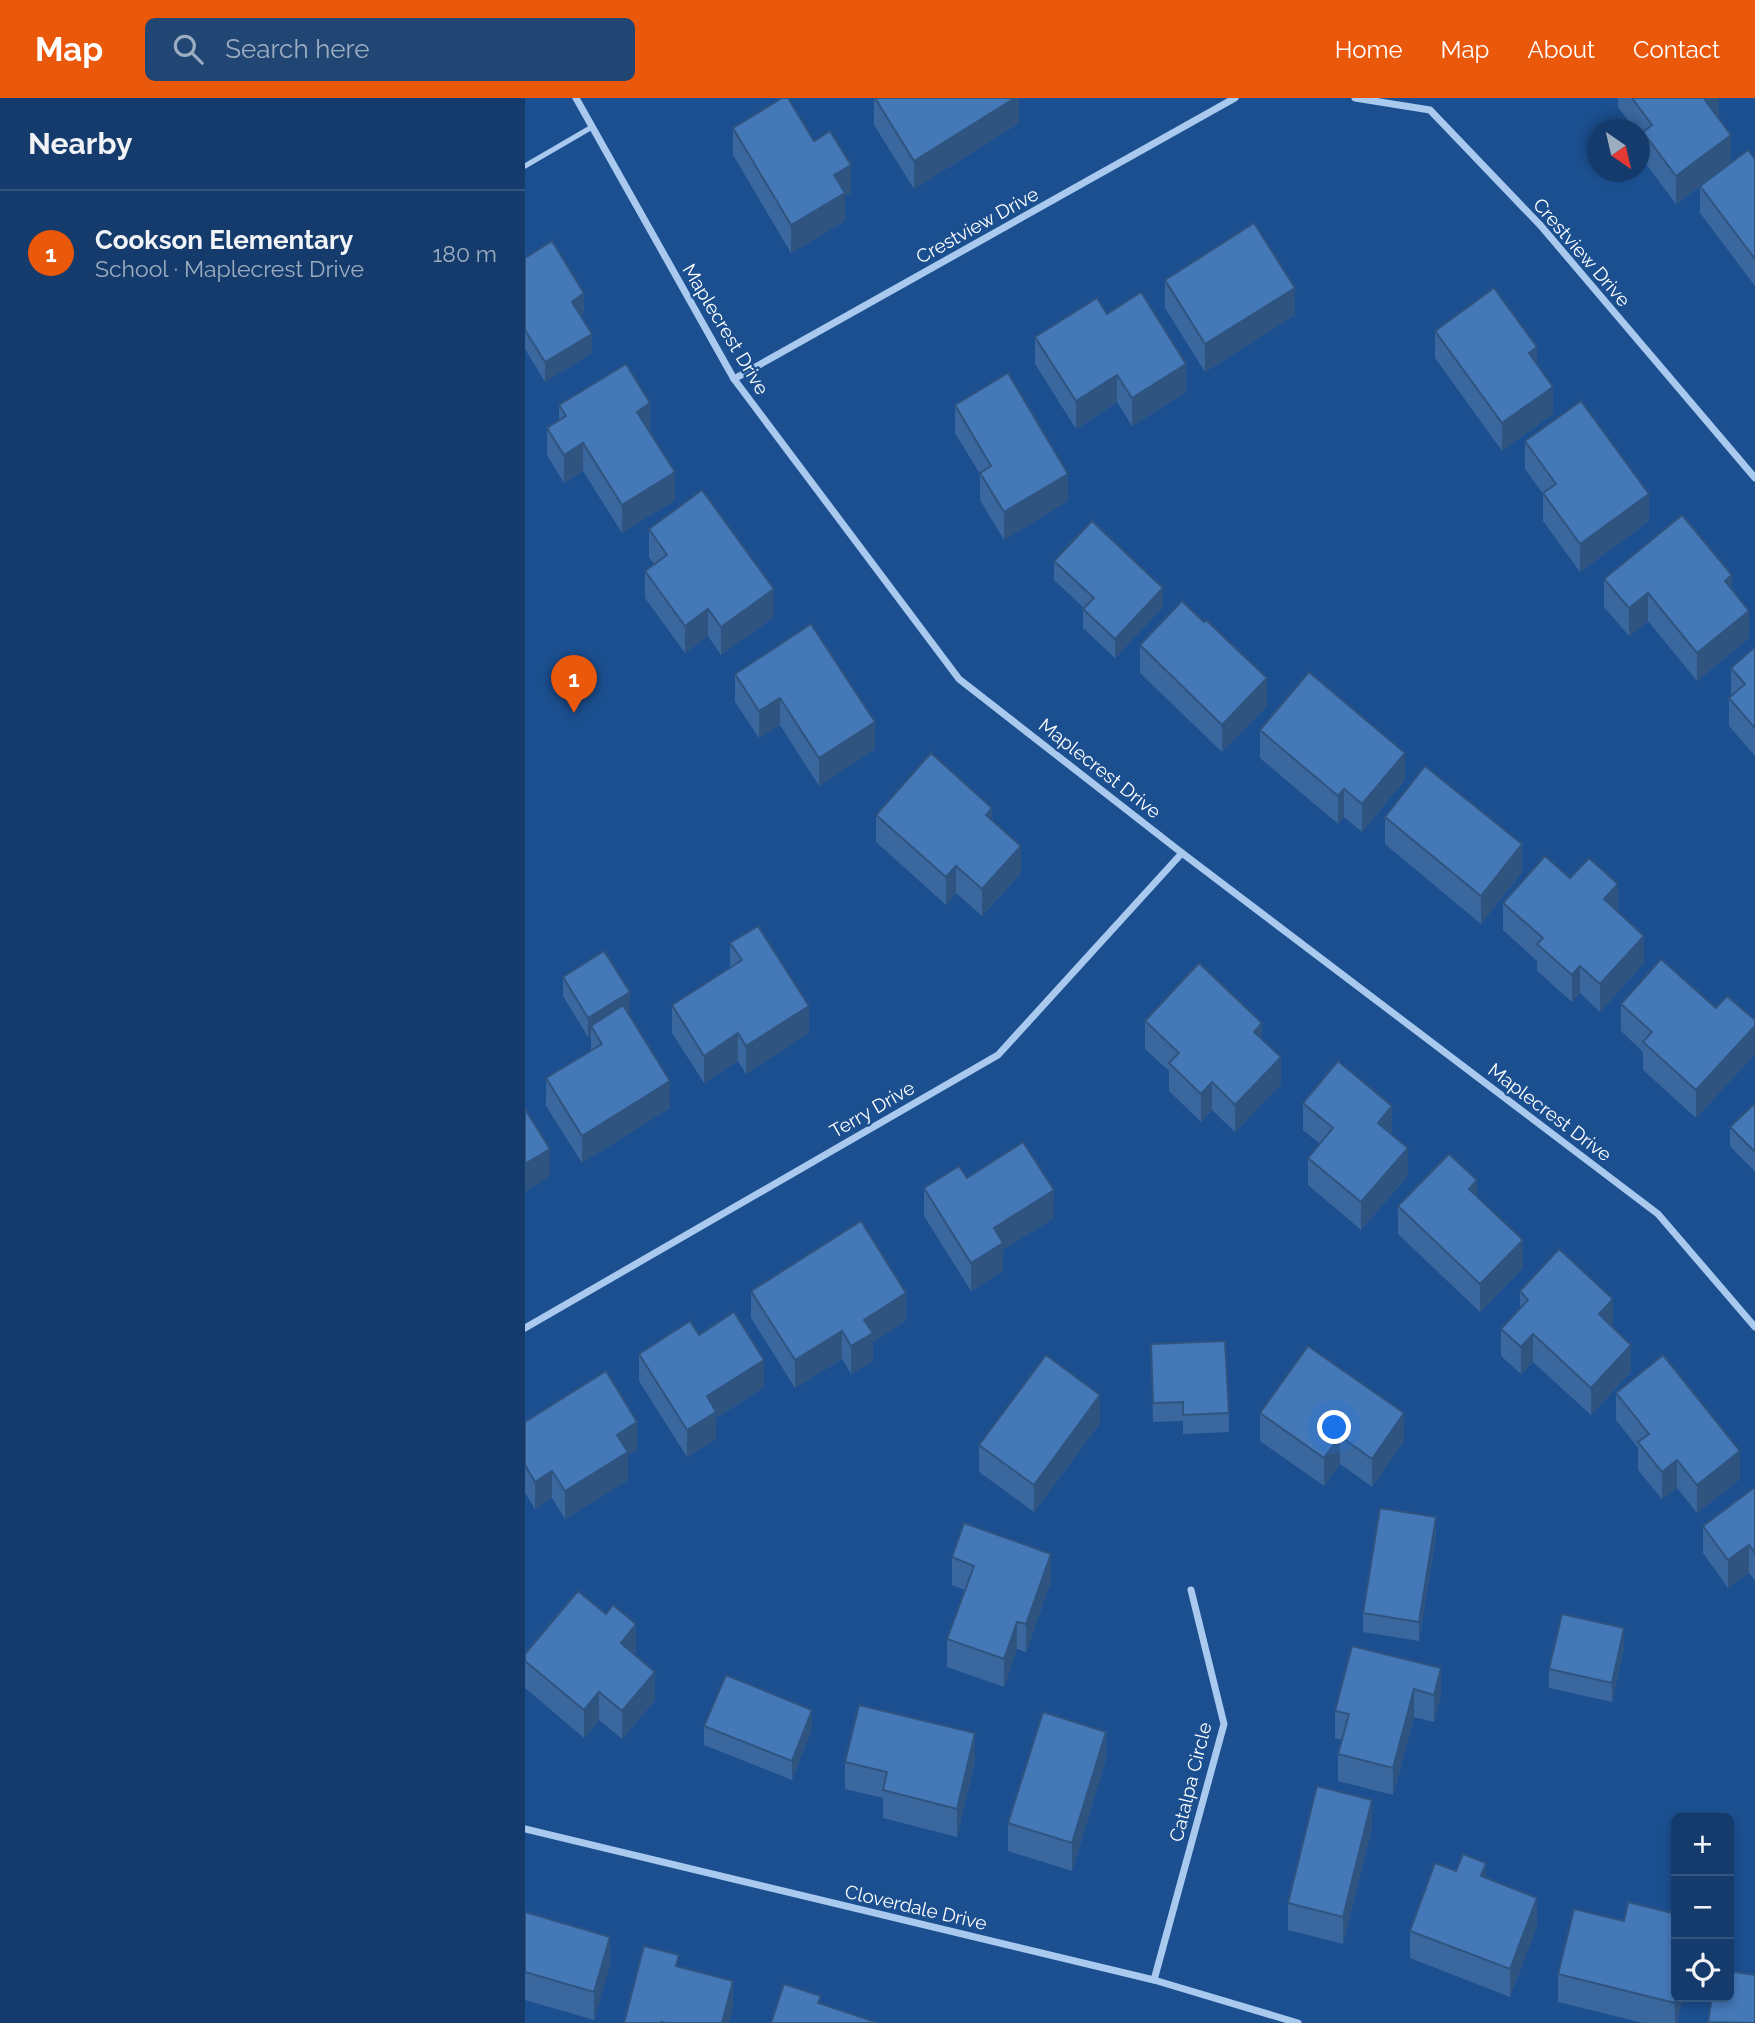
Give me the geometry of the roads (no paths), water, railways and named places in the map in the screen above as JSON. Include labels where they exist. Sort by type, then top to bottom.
[{"type":"street","name":"Maplecrest Drive","points":[[576,98],[734,379],[960,679],[1182,853],[1658,1214],[1755,1327]]},
{"type":"street","name":"Crestview Drive","points":[[734,379],[1235,98]]},
{"type":"street","name":"Crestview Drive","points":[[1355,98],[1430,110],[1541,226],[1755,478]]},
{"type":"street","name":"Terry Drive","points":[[525,1328],[998,1055],[1182,853]]},
{"type":"street","name":"Catalpa Circle","points":[[1154,1980],[1224,1724],[1191,1590]]},
{"type":"street","name":"Cloverdale Drive","points":[[525,1829],[1154,1980],[1298,2023]]},
{"type":"lane","points":[[525,166],[592,127]]},
{"type":"place","name":"Cookson Elementary","points":[[574,713]]}]
